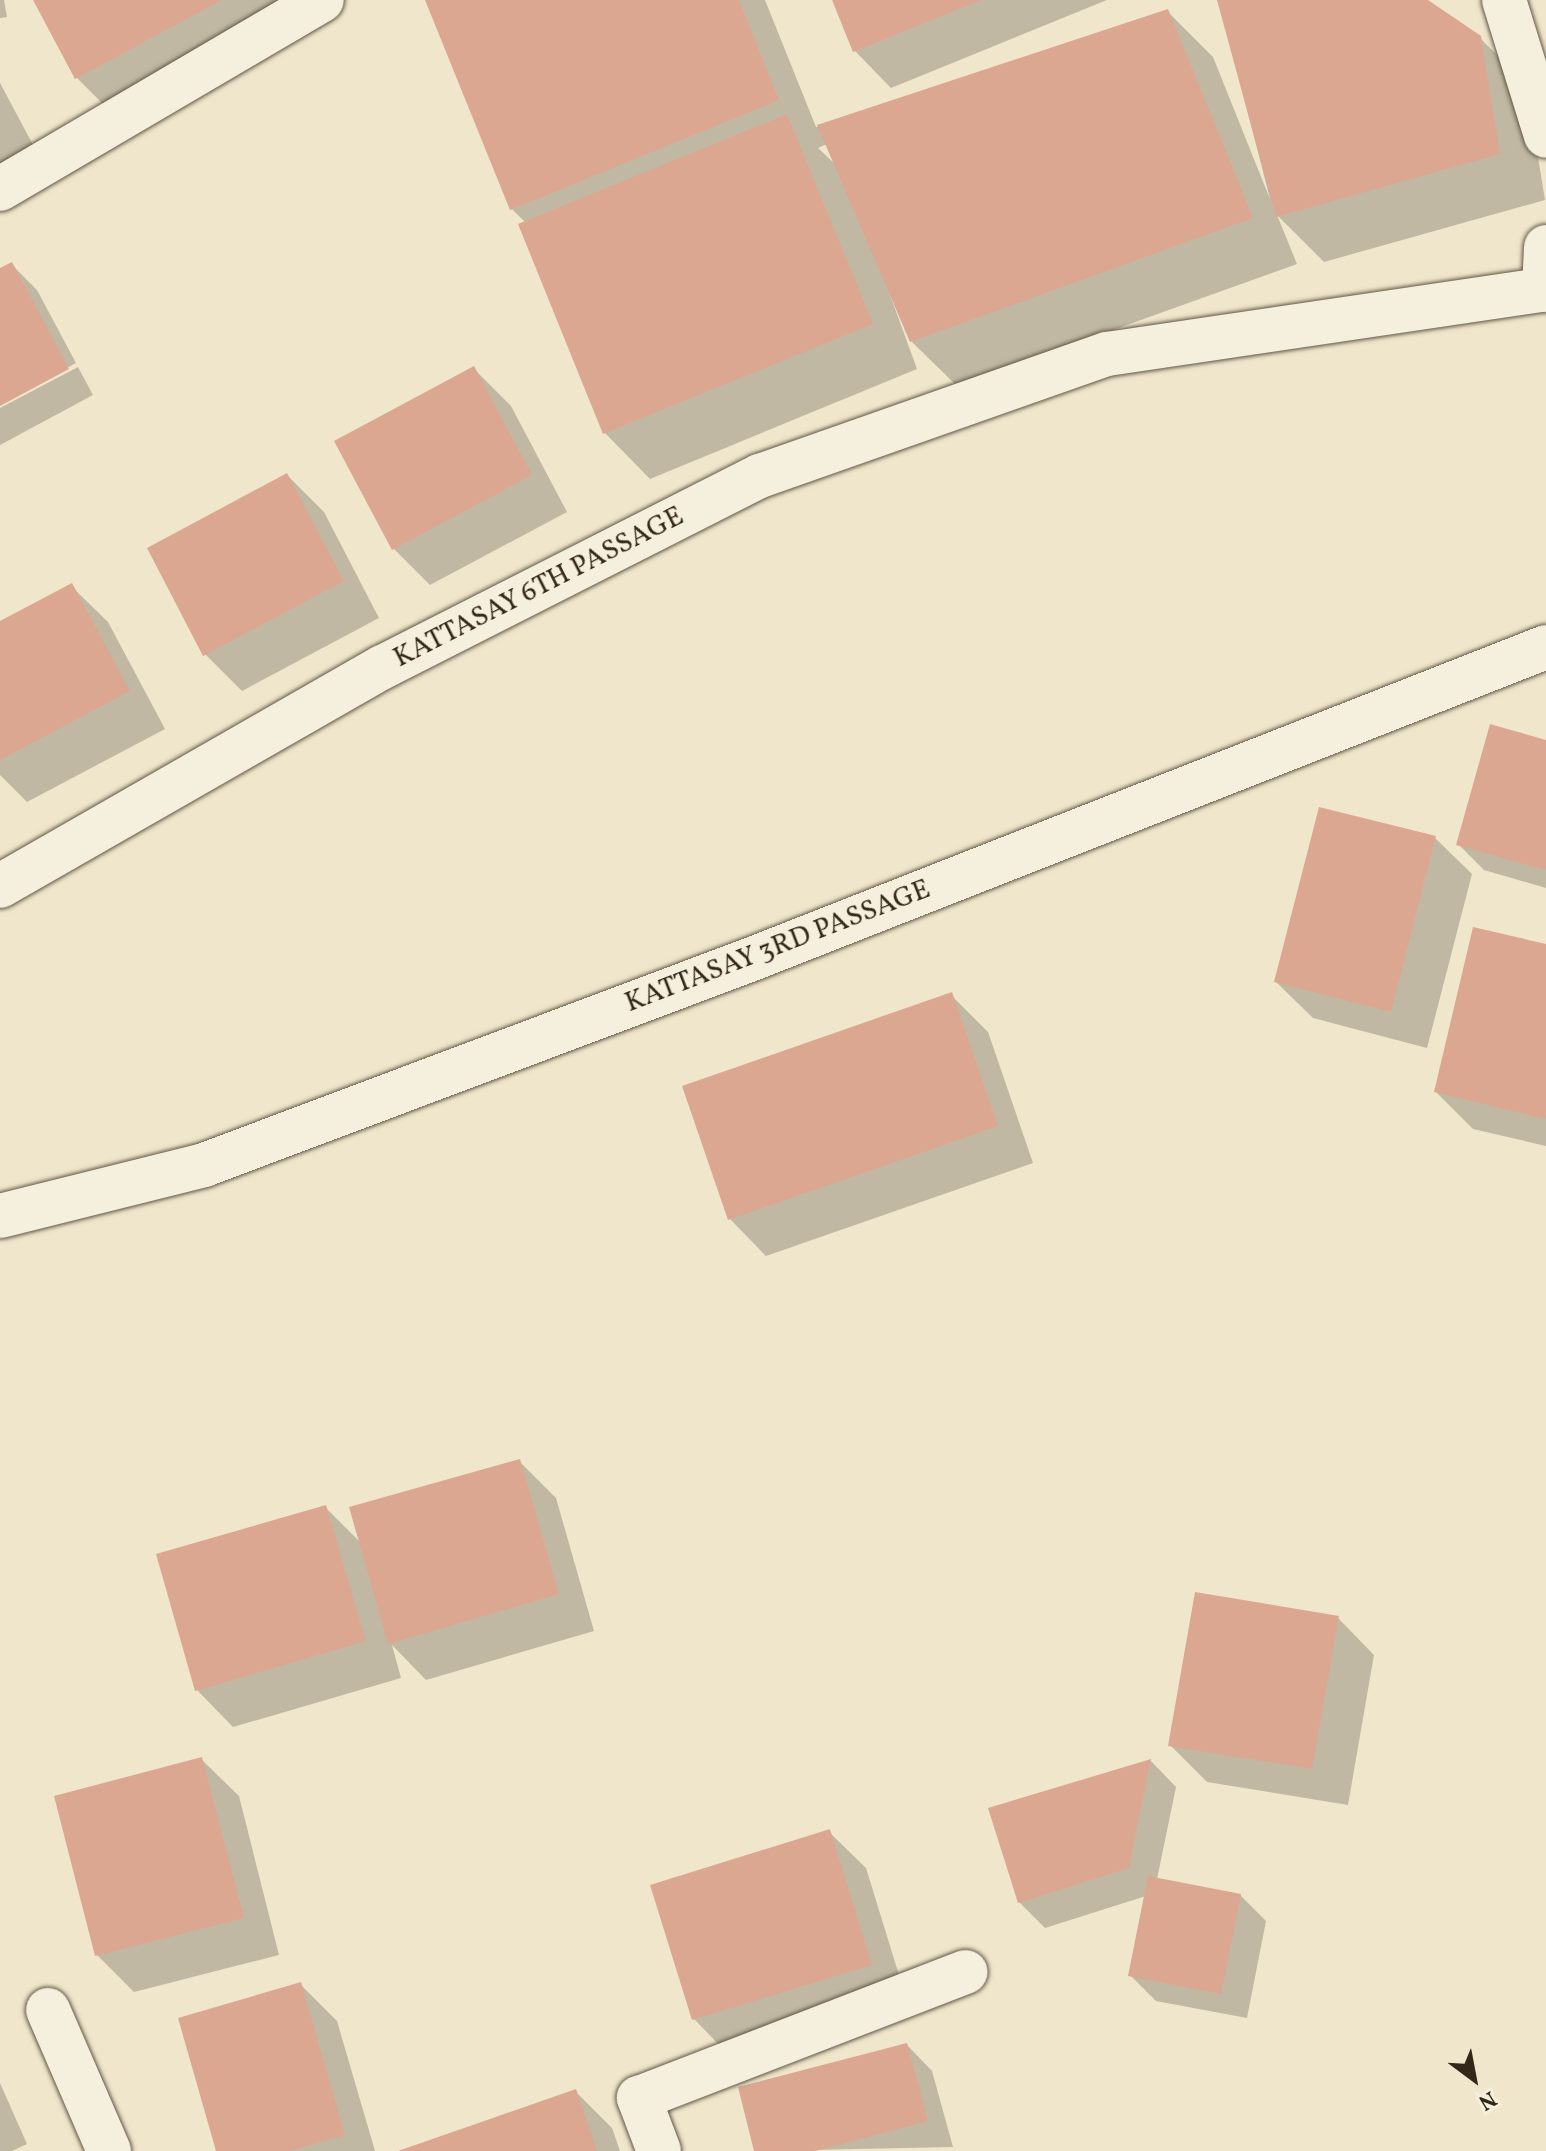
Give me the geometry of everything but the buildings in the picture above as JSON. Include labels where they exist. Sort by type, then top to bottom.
[{"type":"street","points":[[1504,0],[1546,136]]},
{"type":"street","points":[[0,189],[320,1]]},
{"type":"street","points":[[1545,290],[1546,247]]},
{"type":"street","name":"KATTASAY 6TH PASSAGE","points":[[0,886],[383,667],[760,476],[1107,354],[1545,290]]},
{"type":"street","name":"KATTASAY 3RD PASSAGE","points":[[0,1216],[204,1165],[767,953],[1546,647]]},
{"type":"street","points":[[659,2151],[639,2098],[966,1972]]},
{"type":"street","points":[[48,2010],[109,2151]]}]
